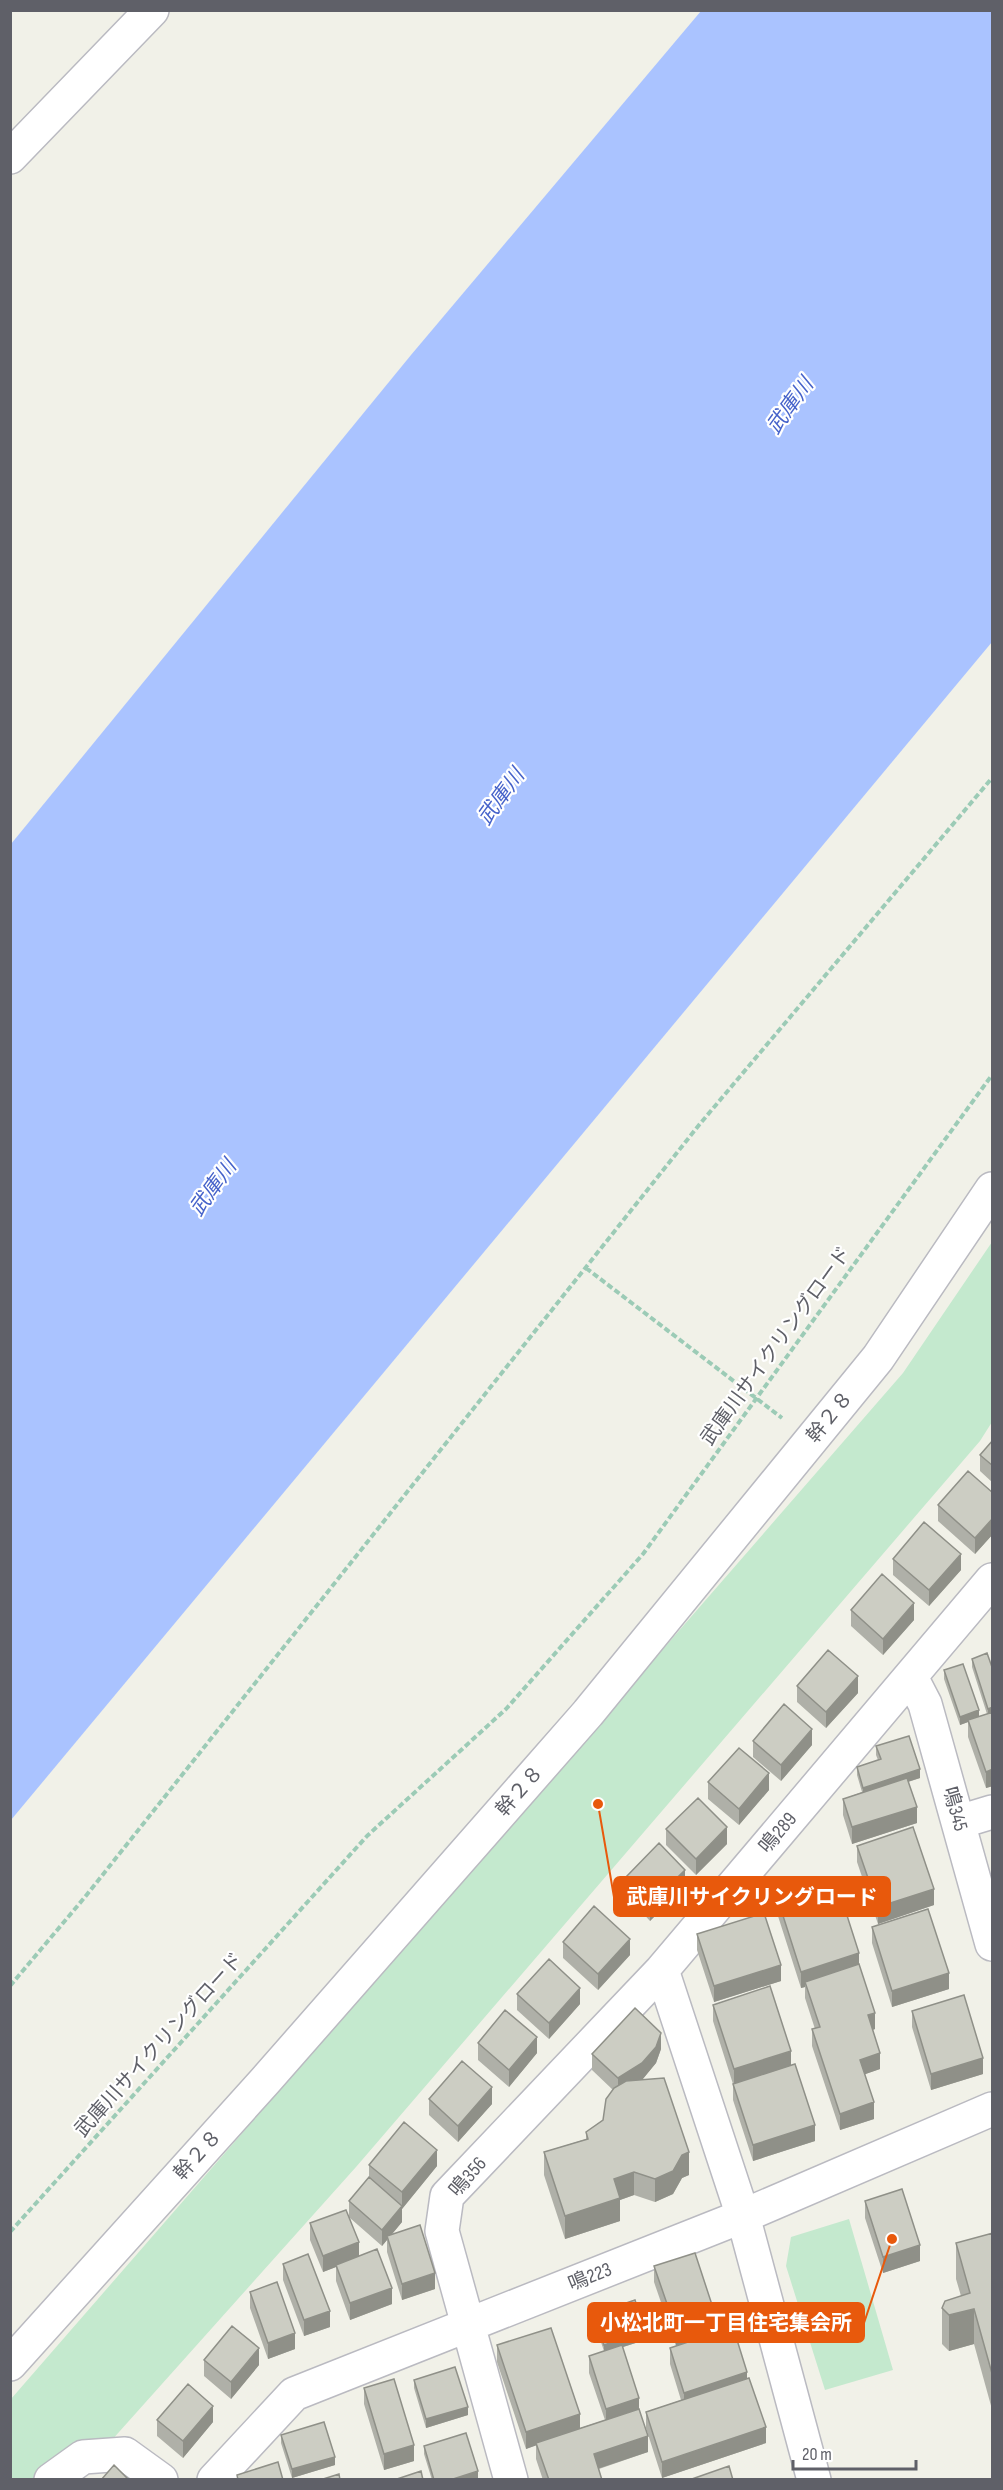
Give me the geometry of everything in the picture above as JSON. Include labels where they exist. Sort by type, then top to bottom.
[{"type":"street","points":[[10,158],[152,10]]},
{"type":"street","name":"幹２８","points":[[10,2364],[265,2081],[588,1713],[878,1358],[993,1189]]},
{"type":"street","name":"鳴289","points":[[662,1970],[993,1580]]},
{"type":"street","name":"鳴345","points":[[911,1677],[925,1704],[993,1944]]},
{"type":"street","points":[[959,1822],[993,1812]]},
{"type":"street","points":[[662,1970],[743,2216],[814,2480]]},
{"type":"street","name":"鳴356","points":[[511,2480],[442,2231],[447,2196],[662,1970]]},
{"type":"street","name":"鳴223","points":[[214,2480],[294,2394],[743,2216],[993,2109]]},
{"type":"street","points":[[51,2480],[83,2457],[125,2454],[161,2480]]},
{"type":"path","points":[[10,1986],[85,1897],[699,1125],[993,778]]},
{"type":"path","name":"武庫川サイクリングロード","points":[[10,2232],[367,1836],[506,1709],[643,1554],[993,1075]]},
{"type":"path","points":[[586,1268],[757,1398]]},
{"type":"green space","points":[[992,1242],[992,1422],[980,1441],[356,2167],[77,2479],[11,2480],[11,2399],[903,1373]]},
{"type":"green space","points":[[849,2219],[893,2370],[825,2390],[786,2266],[791,2237]]},
{"type":"water","name":"武庫川","points":[[701,11],[992,11],[992,642],[11,1820],[11,844],[411,355]]},
{"type":"building","points":[[993,1440],[993,1466],[980,1455]]},
{"type":"building","points":[[968,1471],[993,1493],[993,1518],[975,1538],[938,1505]]},
{"type":"building","points":[[924,1522],[961,1554],[929,1590],[893,1559]]},
{"type":"building","points":[[882,1574],[914,1603],[883,1639],[851,1610]]},
{"type":"building","points":[[828,1650],[858,1676],[826,1712],[797,1686]]},
{"type":"building","points":[[987,1653],[993,1670],[993,1707],[988,1709],[972,1659]]},
{"type":"building","points":[[963,1664],[979,1710],[960,1717],[944,1670]]},
{"type":"building","points":[[784,1704],[812,1729],[781,1765],[753,1741]]},
{"type":"building","points":[[993,1712],[993,1769],[986,1772],[968,1720]]},
{"type":"building","points":[[909,1736],[920,1769],[863,1788],[857,1767],[881,1759],[876,1746]]},
{"type":"building","points":[[739,1748],[769,1773],[739,1809],[708,1782]]},
{"type":"building","points":[[907,1778],[917,1807],[852,1827],[843,1799]]},
{"type":"building","points":[[698,1798],[727,1827],[696,1859],[666,1829]]},
{"type":"building","points":[[913,1827],[934,1889],[878,1907],[857,1846]]},
{"type":"building","points":[[659,1843],[685,1870],[650,1904],[625,1878]]},
{"type":"building","points":[[835,1878],[859,1953],[801,1972],[777,1897]]},
{"type":"building","points":[[594,1906],[630,1939],[598,1974],[563,1942]]},
{"type":"building","points":[[928,1909],[949,1973],[892,1991],[872,1927]]},
{"type":"building","points":[[764,1913],[781,1965],[714,1986],[697,1934]]},
{"type":"building","points":[[549,1959],[580,1988],[549,2023],[517,1994]]},
{"type":"building","points":[[859,1964],[875,2013],[868,2015],[880,2053],[860,2060],[874,2102],[840,2114],[812,2029],[820,2027],[805,1982]]},
{"type":"building","points":[[770,1986],[791,2051],[734,2069],[713,2005]]},
{"type":"building","points":[[964,1995],[983,2058],[931,2074],[912,2011]]},
{"type":"building","points":[[635,2008],[661,2033],[656,2047],[642,2063],[618,2078],[592,2054]]},
{"type":"building","points":[[505,2010],[537,2037],[509,2070],[478,2043]]},
{"type":"building","points":[[462,2061],[492,2087],[458,2126],[429,2099]]},
{"type":"building","points":[[795,2064],[815,2125],[753,2145],[733,2084]]},
{"type":"building","points":[[664,2078],[689,2152],[682,2155],[673,2171],[655,2179],[634,2172],[614,2179],[620,2198],[565,2216],[544,2152],[588,2139],[586,2132],[603,2120],[606,2099],[614,2088],[626,2081]]},
{"type":"building","points":[[404,2122],[437,2150],[402,2192],[369,2165]]},
{"type":"building","points":[[369,2177],[402,2206],[382,2230],[349,2201]]},
{"type":"building","points":[[902,2189],[920,2245],[883,2257],[865,2201]]},
{"type":"building","points":[[346,2210],[359,2242],[323,2256],[310,2223]]},
{"type":"building","points":[[420,2225],[435,2273],[402,2284],[387,2236]]},
{"type":"building","points":[[993,2233],[993,2377],[974,2309],[949,2315],[942,2308],[945,2301],[970,2293],[956,2243]]},
{"type":"building","points":[[377,2249],[392,2288],[350,2303],[336,2265]]},
{"type":"building","points":[[695,2253],[716,2317],[676,2330],[654,2266]]},
{"type":"building","points":[[308,2254],[330,2311],[304,2320],[283,2264]]},
{"type":"building","points":[[277,2282],[295,2333],[268,2343],[250,2292]]},
{"type":"building","points":[[635,2300],[645,2331],[604,2345],[594,2314]]},
{"type":"building","points":[[232,2326],[259,2348],[231,2382],[204,2360]]},
{"type":"building","points":[[733,2327],[747,2372],[684,2393],[670,2348]]},
{"type":"building","points":[[551,2328],[580,2414],[526,2432],[497,2345]]},
{"type":"building","points":[[622,2345],[639,2398],[606,2409],[589,2356]]},
{"type":"building","points":[[455,2367],[468,2407],[426,2419],[414,2380]]},
{"type":"building","points":[[749,2378],[766,2427],[662,2462],[646,2412]]},
{"type":"building","points":[[394,2379],[414,2445],[384,2454],[364,2388]]},
{"type":"building","points":[[188,2384],[213,2406],[183,2441],[157,2420]]},
{"type":"building","points":[[639,2409],[648,2436],[594,2454],[602,2480],[549,2480],[536,2443]]},
{"type":"building","points":[[324,2422],[335,2457],[292,2469],[281,2435]]},
{"type":"building","points":[[466,2433],[478,2471],[450,2480],[434,2480],[424,2446]]},
{"type":"building","points":[[278,2462],[283,2480],[238,2480],[237,2475]]},
{"type":"building","points":[[114,2465],[129,2480],[101,2480]]},
{"type":"building","points":[[729,2466],[733,2480],[689,2480]]},
{"type":"building","points":[[421,2471],[423,2480],[394,2480]]},
{"type":"building","points":[[339,2474],[340,2480],[320,2480]]},
{"type":"place","name":"武庫川サイクリングロード","points":[[598,1804]]},
{"type":"place","name":"小松北町一丁目住宅集会所","points":[[892,2239]]}]
